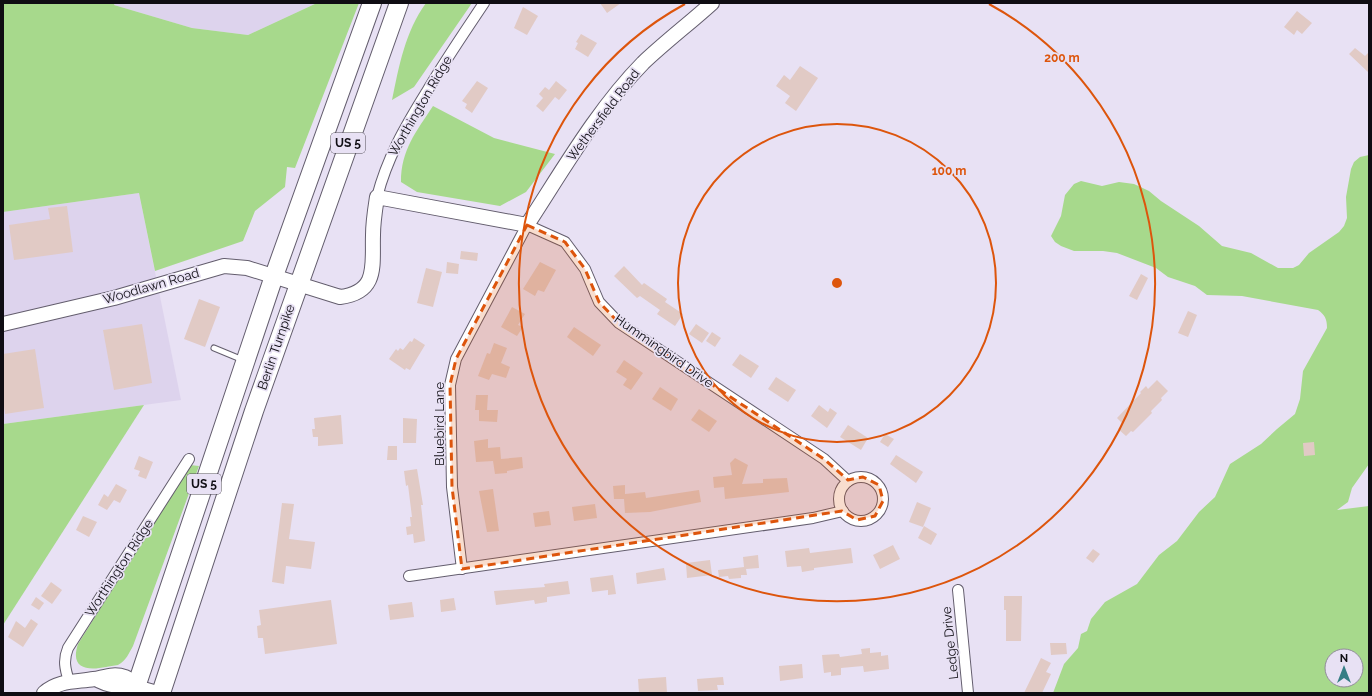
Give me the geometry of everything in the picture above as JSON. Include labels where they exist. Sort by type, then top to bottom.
[{"type":"highway","name":"Berlin Turnpike","points":[[135,690],[274,276],[372,3]]},
{"type":"highway","name":"Berlin Turnpike","points":[[161,693],[254,411],[399,3]]},
{"type":"street","name":"Worthington Ridge","points":[[298,284],[340,297],[352,296],[362,290],[369,280],[373,270],[373,236],[377,197],[387,163],[395,146],[444,63],[484,3]]},
{"type":"street","name":"Wethersfield Road","points":[[527,225],[568,161],[613,99],[643,64],[712,3]]},
{"type":"street","name":"Hummingbird Drive","points":[[377,197],[527,225],[565,242],[585,269],[599,302],[619,323],[824,460],[848,481]]},
{"type":"street","name":"Bluebird Lane","points":[[462,569],[452,486],[450,385],[456,359],[527,225]]},
{"type":"street","name":"Woodlawn Road","points":[[3,324],[107,300],[224,266],[247,268],[298,284]]},
{"type":"street","name":"Worthington Ridge","points":[[69,681],[64,664],[68,648],[189,459]]},
{"type":"street","points":[[860,477],[874,480],[882,492],[883,503],[877,514],[866,520],[852,519],[843,511],[839,503],[839,494],[842,487],[848,481],[860,477]]},
{"type":"street","points":[[409,576],[813,518],[843,511]]},
{"type":"street","name":"Ledge Drive","points":[[958,590],[968,693]]},
{"type":"street","points":[[44,693],[48,689],[69,681],[95,679],[109,675],[124,677],[131,681],[135,690],[157,693]]},
{"type":"lane","points":[[214,348],[245,361]]},
{"type":"highlighted area","points":[[527,225],[565,242],[585,269],[599,302],[619,323],[824,459],[848,480],[863,477],[879,485],[883,501],[875,516],[857,520],[842,511],[462,569],[452,487],[450,385],[456,359]]},
{"type":"shaded area","points":[[115,3],[317,3],[248,35],[192,28],[114,5]]},
{"type":"shaded area","points":[[139,193],[181,400],[3,424],[3,212]]},
{"type":"green space","points":[[3,3],[115,3],[114,5],[192,28],[248,35],[317,3],[359,3],[295,168],[287,167],[285,187],[255,211],[243,241],[155,271],[139,193],[3,212]]},
{"type":"green space","points":[[426,3],[472,3],[414,87],[392,100],[400,62],[408,37]]},
{"type":"green space","points":[[433,106],[494,138],[555,154],[526,192],[500,206],[417,192],[401,182],[404,160],[411,142]]},
{"type":"green space","points":[[1369,155],[1369,464],[1352,488],[1348,502],[1337,510],[1369,506],[1369,693],[1053,693],[1064,664],[1078,648],[1081,634],[1087,631],[1091,619],[1105,602],[1137,584],[1159,555],[1177,541],[1199,512],[1215,497],[1230,464],[1261,444],[1295,414],[1300,399],[1303,371],[1327,328],[1325,318],[1318,310],[1242,296],[1207,295],[1195,286],[1168,277],[1156,268],[1117,253],[1103,251],[1074,251],[1061,246],[1055,242],[1051,236],[1061,216],[1065,195],[1074,184],[1081,181],[1102,186],[1119,182],[1134,184],[1149,191],[1161,201],[1199,226],[1222,246],[1251,253],[1278,268],[1293,268],[1299,265],[1309,253],[1339,232],[1344,226],[1347,218],[1346,197],[1351,169],[1354,162],[1360,157]]},
{"type":"green space","points":[[144,405],[3,625],[3,424]]},
{"type":"green space","points":[[190,465],[199,466],[129,654],[118,665],[99,668],[86,668],[82,666],[78,663],[76,658],[78,644]]},
{"type":"building","points":[[600,3],[621,3],[607,13]]},
{"type":"building","points":[[523,7],[538,16],[527,35],[514,28]]},
{"type":"building","points":[[1297,11],[1312,23],[1302,34],[1297,30],[1294,35],[1284,27]]},
{"type":"building","points":[[581,34],[597,43],[588,57],[575,49],[578,43],[576,42]]},
{"type":"building","points":[[1355,48],[1365,56],[1369,52],[1369,73],[1349,54]]},
{"type":"building","points":[[800,66],[818,78],[796,111],[785,103],[790,96],[776,86],[784,75],[790,80]]},
{"type":"building","points":[[477,81],[488,88],[472,113],[465,108],[467,104],[462,101]]},
{"type":"building","points":[[556,81],[567,90],[559,100],[555,97],[543,112],[536,106],[543,98],[539,94],[545,87],[549,90]]},
{"type":"building","points":[[67,206],[73,252],[14,260],[9,225],[50,219],[48,208]]},
{"type":"building","points":[[461,251],[478,253],[477,261],[460,259]]},
{"type":"building","points":[[447,262],[459,264],[458,274],[446,273]]},
{"type":"building","points":[[540,262],[556,270],[544,292],[538,290],[535,296],[523,289]]},
{"type":"building","points":[[624,266],[642,285],[644,283],[667,299],[665,302],[683,314],[675,326],[657,314],[660,310],[640,296],[637,298],[614,276]]},
{"type":"building","points":[[426,268],[442,272],[433,307],[417,303]]},
{"type":"building","points":[[1141,274],[1148,278],[1137,300],[1129,296]]},
{"type":"building","points":[[199,299],[220,307],[205,347],[184,339]]},
{"type":"building","points":[[512,307],[525,314],[518,325],[523,327],[517,336],[501,327]]},
{"type":"building","points":[[1188,311],[1197,315],[1188,337],[1178,333]]},
{"type":"building","points":[[142,324],[152,383],[114,390],[103,330]]},
{"type":"building","points":[[696,324],[709,333],[702,343],[689,334]]},
{"type":"building","points":[[574,327],[601,345],[593,356],[567,337]]},
{"type":"building","points":[[712,332],[721,338],[715,347],[706,341]]},
{"type":"building","points":[[414,338],[425,345],[410,370],[406,368],[405,370],[389,359],[396,349],[398,351],[400,348],[403,350],[410,341],[412,342]]},
{"type":"building","points":[[494,343],[507,348],[501,363],[510,367],[506,378],[492,374],[489,380],[478,376],[487,353],[490,354]]},
{"type":"building","points":[[35,349],[44,408],[5,414],[3,400],[3,354]]},
{"type":"building","points":[[740,354],[759,366],[751,378],[732,365]]},
{"type":"building","points":[[624,360],[643,373],[631,390],[623,385],[627,379],[616,372]]},
{"type":"building","points":[[776,377],[796,390],[788,402],[768,389]]},
{"type":"building","points":[[1157,380],[1168,391],[1161,398],[1162,400],[1151,411],[1152,413],[1133,432],[1131,431],[1126,436],[1118,429],[1123,424],[1117,418],[1146,386],[1148,389]]},
{"type":"building","points":[[660,387],[678,399],[671,411],[652,399]]},
{"type":"building","points":[[476,395],[488,395],[487,410],[498,410],[497,422],[479,421],[479,410],[475,410]]},
{"type":"building","points":[[819,405],[828,412],[830,408],[837,413],[827,428],[811,416]]},
{"type":"building","points":[[699,409],[717,421],[709,432],[691,420]]},
{"type":"building","points":[[341,415],[343,444],[318,446],[318,437],[313,437],[312,429],[315,429],[314,418]]},
{"type":"building","points":[[403,418],[417,419],[416,443],[403,443]]},
{"type":"building","points":[[848,425],[868,438],[861,450],[840,437]]},
{"type":"building","points":[[885,434],[894,439],[888,447],[880,442]]},
{"type":"building","points":[[488,439],[488,448],[500,447],[501,459],[522,457],[523,468],[507,471],[507,473],[495,474],[493,461],[476,462],[474,441]]},
{"type":"building","points":[[1314,442],[1315,455],[1304,456],[1303,443]]},
{"type":"building","points":[[388,446],[397,446],[397,460],[387,460]]},
{"type":"building","points":[[896,455],[923,472],[916,483],[890,464]]},
{"type":"building","points":[[139,456],[153,462],[146,479],[138,476],[140,471],[134,469]]},
{"type":"building","points":[[735,458],[748,465],[742,484],[763,483],[763,479],[787,478],[789,492],[725,499],[724,487],[714,488],[713,477],[732,475],[730,463]]},
{"type":"building","points":[[417,469],[423,505],[421,505],[425,541],[414,543],[413,534],[407,535],[406,527],[411,526],[410,517],[412,517],[408,485],[406,486],[404,471]]},
{"type":"building","points":[[116,484],[127,490],[120,503],[114,500],[107,510],[98,505],[104,494],[108,497]]},
{"type":"building","points":[[625,485],[625,494],[645,492],[646,498],[699,490],[701,502],[650,512],[625,513],[624,499],[614,499],[613,486]]},
{"type":"building","points":[[493,489],[499,531],[487,532],[479,491]]},
{"type":"building","points":[[917,502],[931,508],[923,527],[909,522]]},
{"type":"building","points":[[282,503],[294,504],[289,539],[315,542],[311,569],[286,566],[284,584],[272,582]]},
{"type":"building","points":[[595,504],[597,518],[574,521],[572,507]]},
{"type":"building","points":[[549,511],[551,525],[535,527],[533,513]]},
{"type":"building","points":[[83,516],[97,522],[89,537],[76,530]]},
{"type":"building","points":[[924,526],[937,534],[931,545],[918,538]]},
{"type":"building","points":[[893,545],[900,559],[880,569],[873,555]]},
{"type":"building","points":[[809,548],[810,553],[851,548],[853,563],[814,568],[814,570],[802,572],[801,566],[787,567],[785,551]]},
{"type":"building","points":[[1093,549],[1100,554],[1093,563],[1086,558]]},
{"type":"building","points":[[758,555],[759,568],[746,569],[747,575],[741,575],[741,578],[729,579],[728,576],[719,577],[718,570],[744,567],[743,557]]},
{"type":"building","points":[[710,560],[712,575],[687,578],[686,563]]},
{"type":"building","points":[[664,568],[666,580],[637,584],[636,573]]},
{"type":"building","points":[[613,575],[616,594],[608,595],[608,590],[592,592],[590,578]]},
{"type":"building","points":[[568,581],[570,594],[547,597],[547,602],[535,604],[534,600],[496,605],[494,591],[545,587],[544,584]]},
{"type":"building","points":[[51,582],[62,590],[52,604],[41,596]]},
{"type":"building","points":[[1004,596],[1022,596],[1021,641],[1006,641],[1006,610],[1004,610]]},
{"type":"building","points":[[36,597],[44,603],[39,610],[31,605]]},
{"type":"building","points":[[454,598],[456,610],[441,612],[440,600]]},
{"type":"building","points":[[331,600],[337,644],[265,654],[263,638],[258,638],[257,626],[261,625],[259,610]]},
{"type":"building","points":[[412,602],[414,617],[390,620],[388,605]]},
{"type":"building","points":[[31,619],[38,624],[23,647],[8,637],[16,621],[25,628]]},
{"type":"building","points":[[1050,643],[1066,643],[1067,654],[1051,655]]},
{"type":"building","points":[[870,648],[870,653],[881,652],[881,656],[888,655],[889,669],[864,672],[863,666],[841,668],[841,675],[831,676],[831,672],[824,673],[822,655],[839,654],[840,657],[862,654],[861,649]]},
{"type":"building","points":[[1041,658],[1051,663],[1046,672],[1051,674],[1042,693],[1024,693]]},
{"type":"building","points":[[802,664],[803,678],[780,681],[779,666]]},
{"type":"building","points":[[666,677],[667,693],[639,693],[638,679]]},
{"type":"building","points":[[723,677],[724,685],[717,685],[718,690],[698,691],[697,679]]}]
